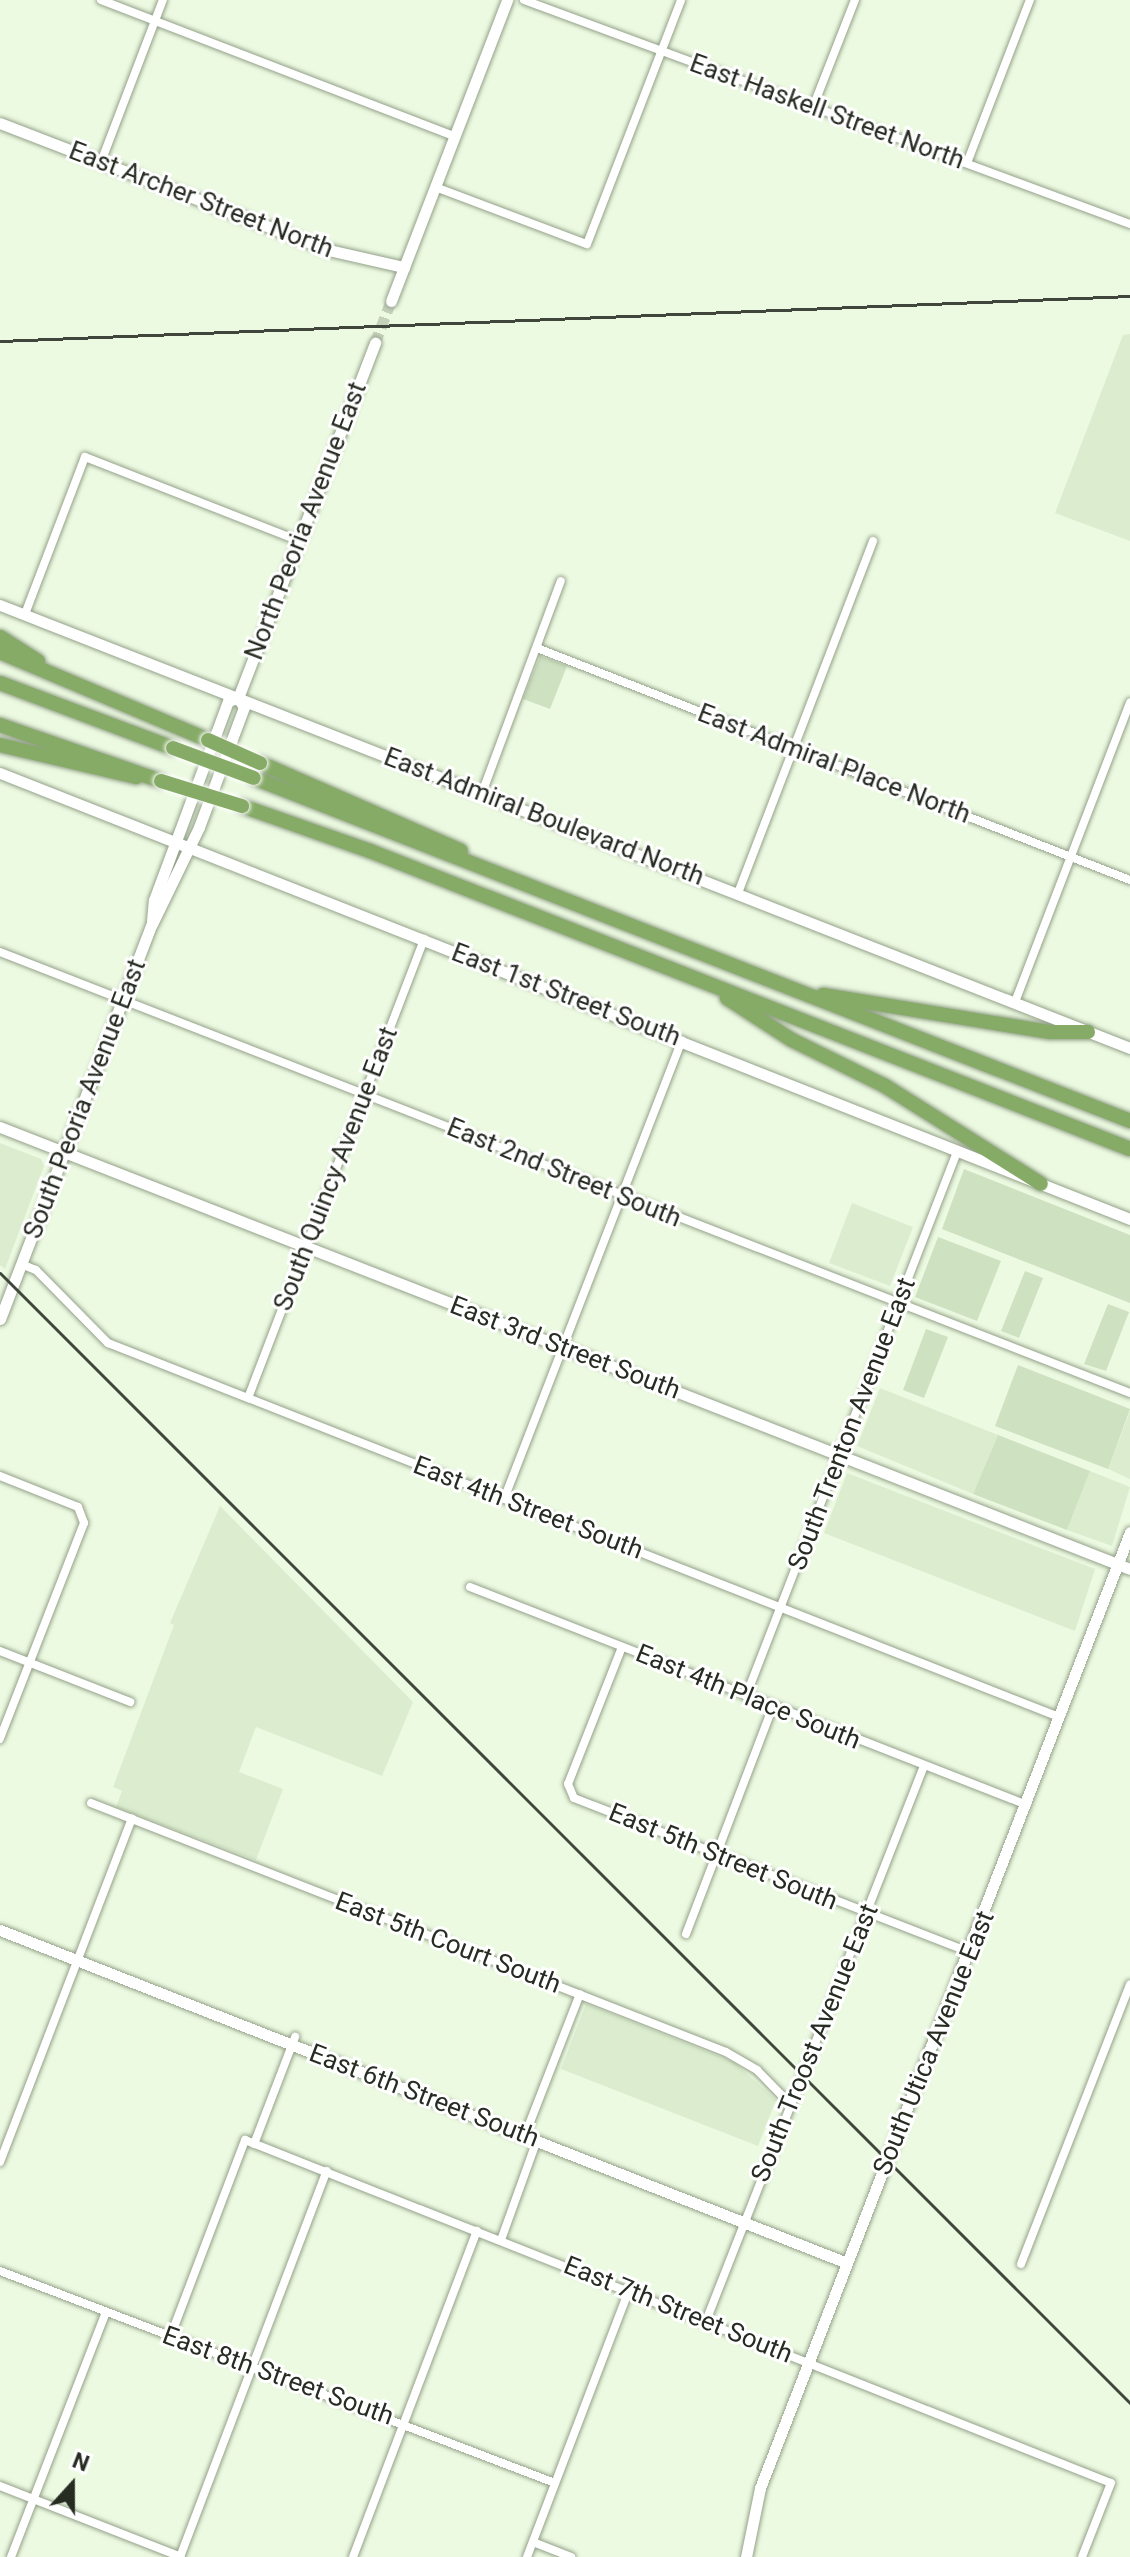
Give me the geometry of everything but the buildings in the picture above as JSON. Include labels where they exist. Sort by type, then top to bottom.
[{"type":"highway","points":[[0,637],[76,685]]},
{"type":"highway","points":[[0,652],[423,830],[510,878]]},
{"type":"highway","points":[[0,685],[254,778],[1130,1121]]},
{"type":"highway","points":[[0,725],[242,806],[700,980],[1130,1149]]},
{"type":"highway","points":[[0,745],[88,770],[161,781]]},
{"type":"highway","points":[[700,980],[792,1040],[885,1086],[1041,1184]]},
{"type":"highway","points":[[799,992],[1050,1032],[1088,1032]]},
{"type":"main road","points":[[391,301],[507,0]]},
{"type":"main road","name":"East Archer Street North","points":[[0,123],[329,250],[404,267]]},
{"type":"main road","name":"North Peoria Avenue East","points":[[238,698],[375,343]]},
{"type":"main road","name":"East Admiral Boulevard North","points":[[0,605],[1130,1048]]},
{"type":"main road","name":"South Peoria Avenue East","points":[[0,1319],[3,1302],[21,1264],[152,924],[189,846],[244,707],[238,698],[228,701],[154,900],[152,924]]},
{"type":"main road","name":"East 1st Street South","points":[[0,773],[1130,1219]]},
{"type":"main road","name":"East 3rd Street South","points":[[0,1127],[1130,1569]]},
{"type":"main road","name":"South Utica Avenue East","points":[[746,2557],[760,2488],[1027,1805],[1130,1532]]},
{"type":"main road","name":"East 6th Street South","points":[[0,1930],[294,2040],[847,2263]]},
{"type":"street","points":[[101,0],[454,136]]},
{"type":"street","points":[[101,162],[163,0]]},
{"type":"street","name":"East Haskell Street North","points":[[524,0],[1130,224]]},
{"type":"street","points":[[435,187],[587,244],[681,0]]},
{"type":"street","points":[[813,107],[855,0]]},
{"type":"street","points":[[967,163],[1030,0]]},
{"type":"street","points":[[25,614],[85,457],[299,541]]},
{"type":"street","points":[[738,893],[873,541]]},
{"type":"street","points":[[482,793],[561,581]]},
{"type":"street","name":"East Admiral Place North","points":[[537,648],[1130,880]]},
{"type":"street","points":[[1015,1002],[1130,702]]},
{"type":"street","name":"South Quincy Avenue East","points":[[248,1398],[424,939]]},
{"type":"street","name":"East 2nd Street South","points":[[0,952],[1130,1393]]},
{"type":"street","points":[[504,1499],[682,1040]]},
{"type":"street","name":"South Trenton Avenue East","points":[[746,1696],[957,1152]]},
{"type":"street","name":"East 4th Street South","points":[[21,1264],[36,1270],[108,1343],[1059,1717]]},
{"type":"street","points":[[0,1476],[84,1514],[0,1739]]},
{"type":"street","name":"East 4th Place South","points":[[470,1587],[1027,1805]]},
{"type":"street","name":"East 5th Street South","points":[[622,1647],[569,1793],[866,1914],[970,1952]]},
{"type":"street","points":[[0,1651],[130,1702]]},
{"type":"street","points":[[686,1934],[773,1706]]},
{"type":"street","name":"South Troost Avenue East","points":[[706,2321],[924,1766]]},
{"type":"street","name":"East 5th Court South","points":[[91,1803],[743,2061],[791,2105]]},
{"type":"street","points":[[0,2162],[132,1819]]},
{"type":"street","points":[[1021,2264],[1130,1984]]},
{"type":"street","points":[[525,2135],[580,1994]]},
{"type":"street","points":[[171,2335],[294,2040]]},
{"type":"street","points":[[501,2240],[537,2140]]},
{"type":"street","name":"East 7th Street South","points":[[249,2142],[1111,2483],[1082,2557]]},
{"type":"street","points":[[0,2486],[180,2557],[327,2171]]},
{"type":"street","points":[[353,2557],[477,2231]]},
{"type":"street","name":"East 8th Street South","points":[[0,2271],[253,2365],[555,2483]]},
{"type":"street","points":[[527,2557],[629,2290]]},
{"type":"street","points":[[11,2557],[106,2312]]},
{"type":"street","points":[[533,2542],[571,2557]]},
{"type":"shaded area","points":[[1130,334],[1130,541],[1055,513],[1123,335]]},
{"type":"shaded area","points":[[540,656],[567,666],[550,709],[523,699]]},
{"type":"shaded area","points":[[0,1143],[41,1159],[44,1166],[5,1269],[0,1265]]},
{"type":"shaded area","points":[[964,1169],[1130,1235],[1130,1303],[942,1229]]},
{"type":"shaded area","points":[[852,1203],[913,1227],[890,1286],[829,1263]]},
{"type":"shaded area","points":[[938,1237],[1001,1261],[977,1321],[915,1297]]},
{"type":"shaded area","points":[[1025,1271],[1043,1278],[1019,1338],[1001,1331]]},
{"type":"shaded area","points":[[1108,1304],[1129,1312],[1106,1371],[1084,1364]]},
{"type":"shaded area","points":[[926,1329],[948,1337],[924,1398],[903,1390]]},
{"type":"shaded area","points":[[1018,1365],[1130,1409],[1108,1469],[995,1426]]},
{"type":"shaded area","points":[[880,1388],[998,1435],[973,1494],[857,1446]]},
{"type":"shaded area","points":[[1130,1411],[1130,1479],[1108,1469]]},
{"type":"shaded area","points":[[998,1435],[1090,1471],[1067,1530],[973,1494]]},
{"type":"shaded area","points":[[1090,1471],[1130,1487],[1112,1546],[1067,1530]]},
{"type":"shaded area","points":[[847,1473],[1095,1569],[1075,1631],[824,1533]]},
{"type":"shaded area","points":[[220,1506],[413,1702],[382,1776],[256,1727],[239,1772],[283,1789],[256,1860],[116,1807],[122,1791],[113,1787],[174,1625],[170,1623]]},
{"type":"shaded area","points":[[586,2004],[734,2062],[776,2100],[758,2146],[561,2069]]},
{"type":"tunnel","points":[[375,343],[391,301]]},
{"type":"railway","points":[[0,341],[1130,296]]},
{"type":"railway","points":[[0,1273],[1130,2403]]}]
